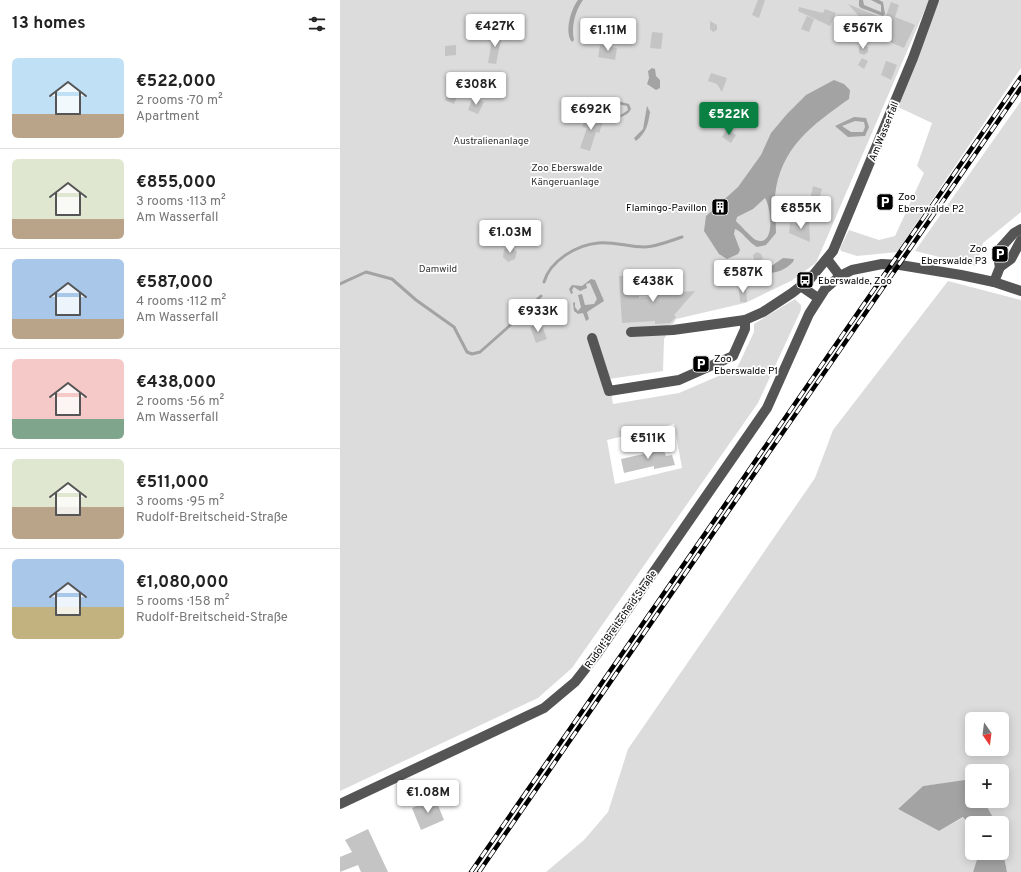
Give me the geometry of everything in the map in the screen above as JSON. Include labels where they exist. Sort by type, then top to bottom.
[{"type":"street","name":"Am Wasserfall","points":[[631,332],[673,330],[745,320],[763,312],[802,287],[810,279],[833,251],[844,227],[913,58],[934,0]]},
{"type":"street","points":[[994,282],[1000,267],[998,252],[1014,233],[1021,229]]},
{"type":"street","points":[[1000,267],[1011,259],[1021,240]]},
{"type":"street","points":[[827,259],[840,276]]},
{"type":"street","name":"Rudolf-Breitscheid-Straße","points":[[340,804],[544,708],[575,682],[597,654],[767,408],[818,298],[825,289],[840,276],[852,270],[866,266],[892,265],[934,270],[994,282],[1021,291]]},
{"type":"street","points":[[810,279],[825,289]]},
{"type":"street","points":[[802,287],[818,298]]},
{"type":"street","points":[[592,338],[609,391],[678,380],[733,356],[745,329],[745,320]]},
{"type":"green space","points":[[340,0],[929,0],[816,263],[791,281],[745,303],[676,319],[664,339],[663,371],[609,379],[613,404],[679,393],[737,368],[754,332],[754,324],[795,299],[801,305],[801,310],[758,403],[572,668],[538,698],[340,791]],"holes":[[[674,424],[682,468],[615,484],[607,440]]]},
{"type":"green space","points":[[939,0],[1021,0],[1021,68],[897,252],[857,256],[841,251],[840,248],[849,230],[879,240],[895,236],[924,173],[917,166],[932,123],[896,106]]},
{"type":"green space","points":[[1021,101],[1021,212],[983,243],[976,266],[915,251]]},
{"type":"green space","points":[[948,281],[1021,300],[1021,872],[1007,872],[1005,860],[1009,860],[1009,816],[992,816],[988,808],[1009,808],[1009,764],[965,764],[965,781],[923,786],[898,809],[939,831],[964,817],[965,860],[977,860],[973,872],[546,872],[584,840],[608,812],[628,749],[815,478],[833,430]]},
{"type":"shaded area","points":[[578,0],[583,0],[574,19],[574,40],[572,42],[569,32],[569,21]]},
{"type":"shaded area","points":[[859,0],[863,0],[864,5],[881,12],[881,5],[871,0],[879,0],[883,2],[885,14],[883,16],[861,8],[859,6]]},
{"type":"shaded area","points":[[652,68],[655,69],[656,76],[660,80],[660,88],[656,90],[647,84],[649,78],[648,71]]},
{"type":"shaded area","points":[[834,80],[844,84],[850,90],[849,99],[811,128],[800,139],[783,164],[778,179],[775,196],[776,233],[766,245],[757,247],[735,229],[734,234],[740,250],[738,254],[727,259],[719,254],[704,231],[706,216],[738,187],[761,155],[771,133],[806,95]],"holes":[[[765,198],[770,217],[769,233],[767,238],[762,241],[756,240],[736,221],[737,217],[753,209]]]},
{"type":"shaded area","points":[[621,102],[629,104],[631,109],[626,115],[620,117],[612,115],[610,108],[614,103]],"holes":[[[618,104],[627,106],[628,110],[621,115],[614,114],[613,109],[615,105]]]},
{"type":"shaded area","points":[[647,106],[650,112],[648,124],[643,134],[636,141],[634,138],[643,129]]},
{"type":"shaded area","points":[[854,117],[866,118],[869,127],[865,136],[848,137],[835,126]],"holes":[[[855,121],[864,122],[865,127],[863,132],[851,132],[842,126]]]},
{"type":"shaded area","points":[[783,258],[794,259],[790,265],[780,271],[765,273],[772,269],[770,267]]},
{"type":"shaded area","points":[[591,279],[595,280],[604,301],[587,312],[589,319],[586,321],[583,313],[578,314],[574,311],[573,303],[575,302],[575,307],[578,311],[581,307],[578,295],[582,294],[585,305],[594,304],[597,299],[590,283],[586,284],[587,288],[580,291],[574,287],[572,290],[573,293],[571,294],[569,289],[572,285],[582,286]]},
{"type":"shaded area","points":[[965,780],[965,808],[988,808],[992,816],[965,816],[965,819],[963,817],[939,831],[898,809],[923,786]]},
{"type":"shaded area","points":[[977,860],[1005,860],[1007,872],[973,872]]},
{"type":"building","points":[[758,0],[765,0],[759,18],[752,15]]},
{"type":"building","points":[[891,2],[899,5],[895,17],[915,25],[904,48],[892,43],[887,37],[877,33],[871,35],[866,33],[865,23],[848,4],[885,19]]},
{"type":"building","points":[[799,7],[823,13],[825,9],[836,13],[830,26],[798,11]]},
{"type":"building","points":[[807,16],[814,19],[809,32],[801,29]]},
{"type":"building","points":[[710,21],[717,25],[717,30],[713,32],[710,29]]},
{"type":"building","points":[[652,32],[663,33],[661,49],[650,48]]},
{"type":"building","points":[[493,33],[502,35],[496,64],[488,63]]},
{"type":"building","points":[[456,45],[456,55],[445,56],[445,46]]},
{"type":"building","points":[[600,45],[617,48],[615,60],[598,57]]},
{"type":"building","points":[[863,45],[868,47],[868,52],[864,55],[859,53],[859,47]]},
{"type":"building","points":[[862,58],[868,61],[864,69],[858,65]]},
{"type":"building","points":[[886,61],[897,65],[891,80],[881,75]]},
{"type":"building","points":[[711,73],[727,78],[722,92],[717,84],[708,81]]},
{"type":"building","points":[[459,75],[461,87],[454,104],[445,100],[452,86],[450,77]]},
{"type":"building","points":[[473,97],[484,102],[478,114],[468,110]]},
{"type":"building","points":[[587,114],[604,120],[599,133],[596,132],[590,151],[580,148],[587,128],[582,127]]},
{"type":"building","points":[[727,129],[736,135],[731,143],[722,137]]},
{"type":"building","points":[[813,186],[822,189],[820,196],[830,199],[826,214],[815,211],[817,202],[810,200]]},
{"type":"building","points":[[809,219],[810,242],[789,233],[790,223],[800,224],[800,220]]},
{"type":"building","points":[[512,247],[517,252],[515,259],[508,262],[503,257],[504,249]]},
{"type":"building","points":[[757,252],[761,254],[763,258],[759,262],[754,260],[753,255]]},
{"type":"building","points":[[732,263],[734,272],[724,274],[722,265]]},
{"type":"building","points":[[670,274],[683,285],[677,286],[678,292],[695,291],[674,315],[676,317],[670,323],[655,324],[655,321],[622,323],[619,276],[626,276],[628,296],[639,296],[639,298],[650,297]]},
{"type":"building","points":[[739,287],[746,287],[747,302],[740,302]]},
{"type":"building","points":[[541,323],[547,339],[536,343],[530,327]]},
{"type":"building","points":[[656,444],[658,450],[663,448],[666,456],[672,455],[675,465],[654,469],[654,466],[624,473],[621,459],[648,453],[646,447]]},
{"type":"building","points":[[435,798],[444,820],[421,830],[412,808]]},
{"type":"building","points":[[368,829],[388,872],[361,872],[358,865],[340,872],[340,857],[352,852],[345,840]]},
{"type":"waterway","points":[[544,282],[552,267],[565,255],[590,244],[615,243],[638,247],[649,247],[682,237]]},
{"type":"waterway","points":[[340,284],[366,272],[392,279],[416,300],[454,327],[467,352],[472,354],[480,352],[541,296]]},
{"type":"railway","points":[[471,872],[1021,77]]},
{"type":"railway","points":[[479,872],[1021,88]]},
{"type":"place","name":"Zoo Eberswalde P2","points":[[885,202]]},
{"type":"place","name":"Flamingo-Pavillon","points":[[720,207]]},
{"type":"place","name":"Zoo Eberswalde P3","points":[[1000,254]]},
{"type":"place","name":"Eberswalde, Zoo","points":[[805,280]]},
{"type":"place","name":"Zoo Eberswalde P1","points":[[701,364]]},
{"type":"park label","name":"Australienanlage","points":[[491,140]]},
{"type":"park label","name":"Zoo Eberswalde","points":[[567,167]]},
{"type":"park label","name":"Kängeruanlage","points":[[565,181]]},
{"type":"park label","name":"Damwild","points":[[438,268]]}]
